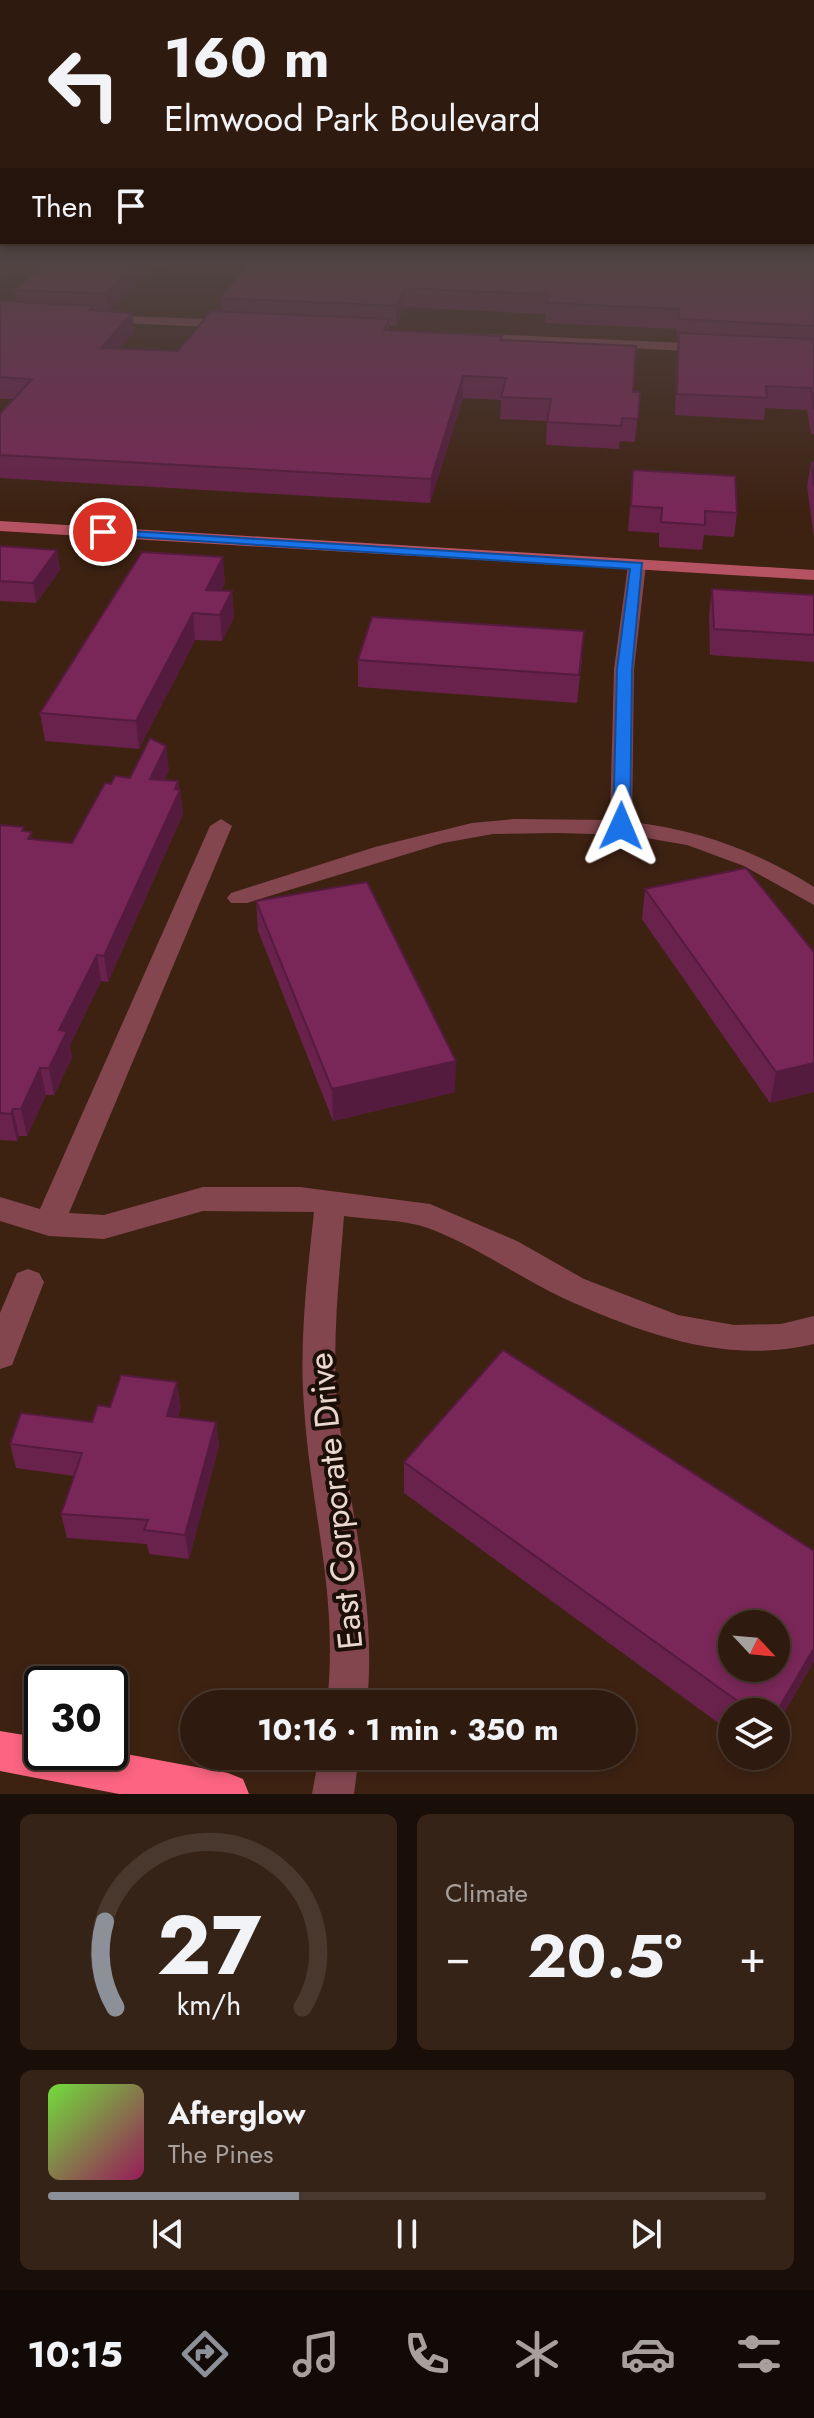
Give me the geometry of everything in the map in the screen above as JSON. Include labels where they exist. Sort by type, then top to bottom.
[{"type":"highway","points":[[0,1751],[228,1794]]},
{"type":"street","points":[[617,344],[718,349]]},
{"type":"street","points":[[0,526],[814,575]]},
{"type":"street","points":[[621,826],[624,669],[637,565]]},
{"type":"street","points":[[49,1224],[221,826]]},
{"type":"street","points":[[239,898],[406,845],[474,829],[621,826],[675,834],[737,853],[771,868],[814,898]]},
{"type":"street","points":[[0,1209],[49,1224],[104,1227],[203,1199],[330,1203],[430,1216],[506,1250],[573,1288],[676,1328],[734,1339],[781,1338],[814,1330]]},
{"type":"street","name":"East Corporate Drive","points":[[330,1203],[317,1355],[321,1413],[351,1592],[352,1673],[349,1690]]},
{"type":"street","points":[[0,1355],[28,1282]]},
{"type":"street","points":[[333,1794],[337,1770]]},
{"type":"building","points":[[0,344],[105,344],[101,348],[178,351],[184,344],[585,344],[636,346],[633,392],[640,392],[638,419],[622,418],[621,426],[547,422],[551,399],[501,397],[506,378],[463,376],[431,479],[0,455],[0,414],[32,379],[0,377]]},
{"type":"building","points":[[679,344],[814,344],[814,409],[811,388],[766,386],[767,398],[677,394]]},
{"type":"building","points":[[633,470],[735,476],[737,513],[705,511],[705,525],[661,522],[662,508],[631,506]]},
{"type":"building","points":[[0,546],[57,550],[33,583],[0,581]]},
{"type":"building","points":[[142,552],[223,557],[206,590],[232,591],[220,615],[193,613],[136,721],[40,713]]},
{"type":"building","points":[[712,589],[814,595],[814,635],[714,629]]},
{"type":"building","points":[[372,617],[584,631],[579,675],[358,660]]},
{"type":"building","points":[[150,738],[166,746],[150,779],[178,781],[175,789],[180,790],[104,956],[97,955],[59,1030],[67,1031],[49,1068],[40,1068],[21,1109],[13,1109],[11,1114],[0,1113],[0,825],[24,827],[22,831],[32,832],[28,839],[72,843],[105,783],[111,784],[115,776],[130,778]]},
{"type":"building","points":[[746,868],[814,952],[814,1063],[776,1072],[645,889]]},
{"type":"building","points":[[367,882],[456,1061],[332,1089],[256,901]]},
{"type":"building","points":[[503,1350],[814,1551],[814,1648],[785,1698],[733,1698],[404,1462]]},
{"type":"building","points":[[121,1375],[177,1382],[167,1416],[216,1422],[185,1535],[144,1530],[148,1520],[61,1514],[82,1453],[10,1444],[21,1413],[92,1422],[98,1405],[110,1407]]},
{"type":"route","points":[[103,532],[637,565],[624,669],[621,826]]}]
